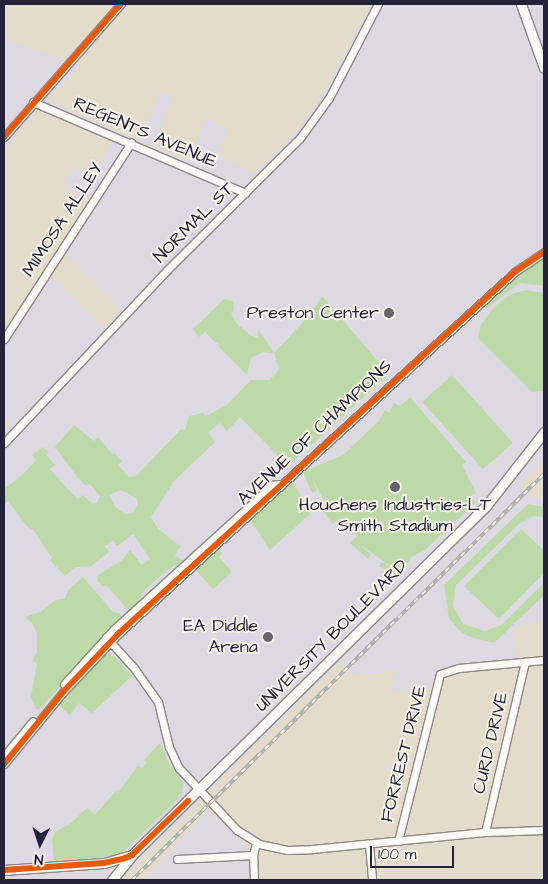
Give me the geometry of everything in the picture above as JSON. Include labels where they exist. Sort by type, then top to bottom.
[{"type":"main road","points":[[521,4],[544,68]]},
{"type":"main road","name":"UNIVERSITY BOULEVARD","points":[[112,880],[132,855],[486,506],[544,432]]},
{"type":"main road","points":[[4,870],[112,862],[132,855]]},
{"type":"street","points":[[4,137],[121,4]]},
{"type":"street","name":"NORMAL ST","points":[[4,443],[167,270],[300,138],[323,108],[378,4]]},
{"type":"street","name":"REGENTS AVENUE","points":[[33,102],[245,193]]},
{"type":"street","name":"MIMOSA ALLEY","points":[[4,339],[131,143]]},
{"type":"street","name":"AVENUE OF CHAMPIONS","points":[[108,639],[272,485],[278,484],[516,271],[544,252]]},
{"type":"street","points":[[108,639],[154,694],[162,711],[172,755],[198,790],[241,833],[256,844],[287,850],[485,832],[544,830]]},
{"type":"street","points":[[4,756],[108,639]]},
{"type":"street","points":[[4,764],[108,639]]},
{"type":"street","points":[[525,662],[544,660]]},
{"type":"street","name":"FORREST DRIVE","points":[[398,841],[440,675],[458,668],[525,662]]},
{"type":"street","name":"CURD DRIVE","points":[[485,832],[525,662]]},
{"type":"street","points":[[254,880],[253,855],[256,844]]},
{"type":"street","points":[[369,844],[372,880]]},
{"type":"street","points":[[177,859],[253,855]]},
{"type":"shaded area","points":[[371,4],[544,4],[544,461],[519,486],[534,498],[544,501],[544,621],[518,626],[513,632],[515,659],[444,667],[434,678],[431,689],[391,691],[396,671],[354,675],[340,663],[120,880],[4,880],[4,434],[11,426],[4,418],[4,337],[47,272],[104,329],[121,310],[61,250],[92,201],[63,188],[75,168],[93,175],[111,142],[37,110],[4,149],[4,39],[80,65],[47,101],[140,141],[159,92],[172,98],[154,147],[188,161],[205,117],[228,130],[218,155],[254,174],[295,133],[318,102]]},
{"type":"shaded area","points":[[209,810],[248,846],[247,851],[176,856],[172,860],[248,857],[251,880],[145,880]]},
{"type":"green space","points":[[544,257],[544,286],[520,283],[487,308],[484,305]]},
{"type":"green space","points":[[526,290],[544,293],[544,391],[532,392],[478,338],[481,325],[495,306],[511,294]]},
{"type":"green space","points":[[322,296],[389,374],[288,466],[240,417],[227,431],[220,423],[208,433],[215,442],[174,481],[151,517],[158,529],[180,546],[175,556],[184,561],[166,571],[145,590],[130,612],[106,585],[103,587],[98,581],[98,575],[121,561],[130,550],[142,565],[150,559],[133,534],[117,546],[113,540],[105,546],[109,552],[91,566],[76,567],[65,576],[50,560],[52,558],[33,529],[30,530],[8,501],[4,504],[4,486],[6,488],[23,474],[36,460],[32,455],[43,447],[49,452],[46,455],[55,465],[50,469],[65,486],[78,499],[83,495],[92,504],[97,503],[100,496],[90,484],[86,486],[78,478],[55,447],[74,425],[94,441],[98,437],[112,454],[114,453],[122,461],[118,465],[129,477],[136,476],[181,429],[185,430],[189,416],[203,413],[206,416],[227,405],[251,380],[270,380],[279,369],[274,353],[309,316]],"holes":[[[121,490],[136,498],[138,504],[133,513],[126,514],[115,507],[109,495]]]},
{"type":"green space","points":[[224,299],[233,301],[234,311],[231,313],[236,323],[250,335],[257,338],[259,330],[274,353],[263,352],[251,358],[247,375],[219,347],[218,342],[216,343],[205,332],[199,337],[193,329]]},
{"type":"green space","points":[[452,375],[513,443],[483,469],[422,402]]},
{"type":"green space","name":"Houchens Industries-LT Smith Stadium","points":[[410,397],[466,462],[462,465],[476,493],[470,497],[476,502],[425,550],[411,557],[399,578],[379,566],[382,562],[396,570],[359,544],[371,555],[368,559],[350,543],[357,536],[341,518],[332,524],[319,504],[323,502],[326,505],[311,476],[317,491],[312,493],[303,472],[343,455],[379,421],[385,410],[389,413],[394,403],[400,406]]},
{"type":"green space","points":[[292,479],[310,514],[270,550],[249,518]]},
{"type":"green space","points":[[528,504],[544,507],[544,517],[534,516],[520,523],[456,585],[453,606],[463,624],[485,631],[501,625],[544,583],[544,595],[494,643],[470,637],[460,631],[449,618],[444,585]]},
{"type":"green space","points":[[521,529],[544,551],[544,573],[499,619],[464,586]]},
{"type":"green space","points":[[217,547],[222,553],[219,557],[232,572],[213,589],[194,568]]},
{"type":"green space","points":[[83,577],[113,612],[119,613],[122,618],[39,710],[36,709],[31,697],[37,663],[32,661],[37,652],[37,633],[32,623],[25,617],[40,612],[56,600],[65,599],[68,590]]},
{"type":"green space","points":[[104,653],[114,656],[132,676],[92,713],[79,703],[70,715],[57,704]]},
{"type":"green space","points":[[160,743],[169,763],[183,783],[182,795],[120,855],[54,862],[52,840],[55,832],[70,824],[87,808],[95,815],[116,791],[118,793],[138,765],[142,768],[147,763],[144,760]]},
{"type":"railway","points":[[132,880],[544,474]]},
{"type":"cycle path","points":[[4,137],[121,4]]},
{"type":"cycle path","points":[[4,764],[64,691],[118,634],[516,271],[544,252]]},
{"type":"cycle path","points":[[4,870],[104,863],[125,858],[132,855],[188,801]]},
{"type":"place","name":"Preston Center","points":[[389,313]]},
{"type":"place","name":"Houchens Industries-LT Smith Stadium","points":[[395,487]]},
{"type":"place","name":"EA Diddle Arena","points":[[268,637]]}]
